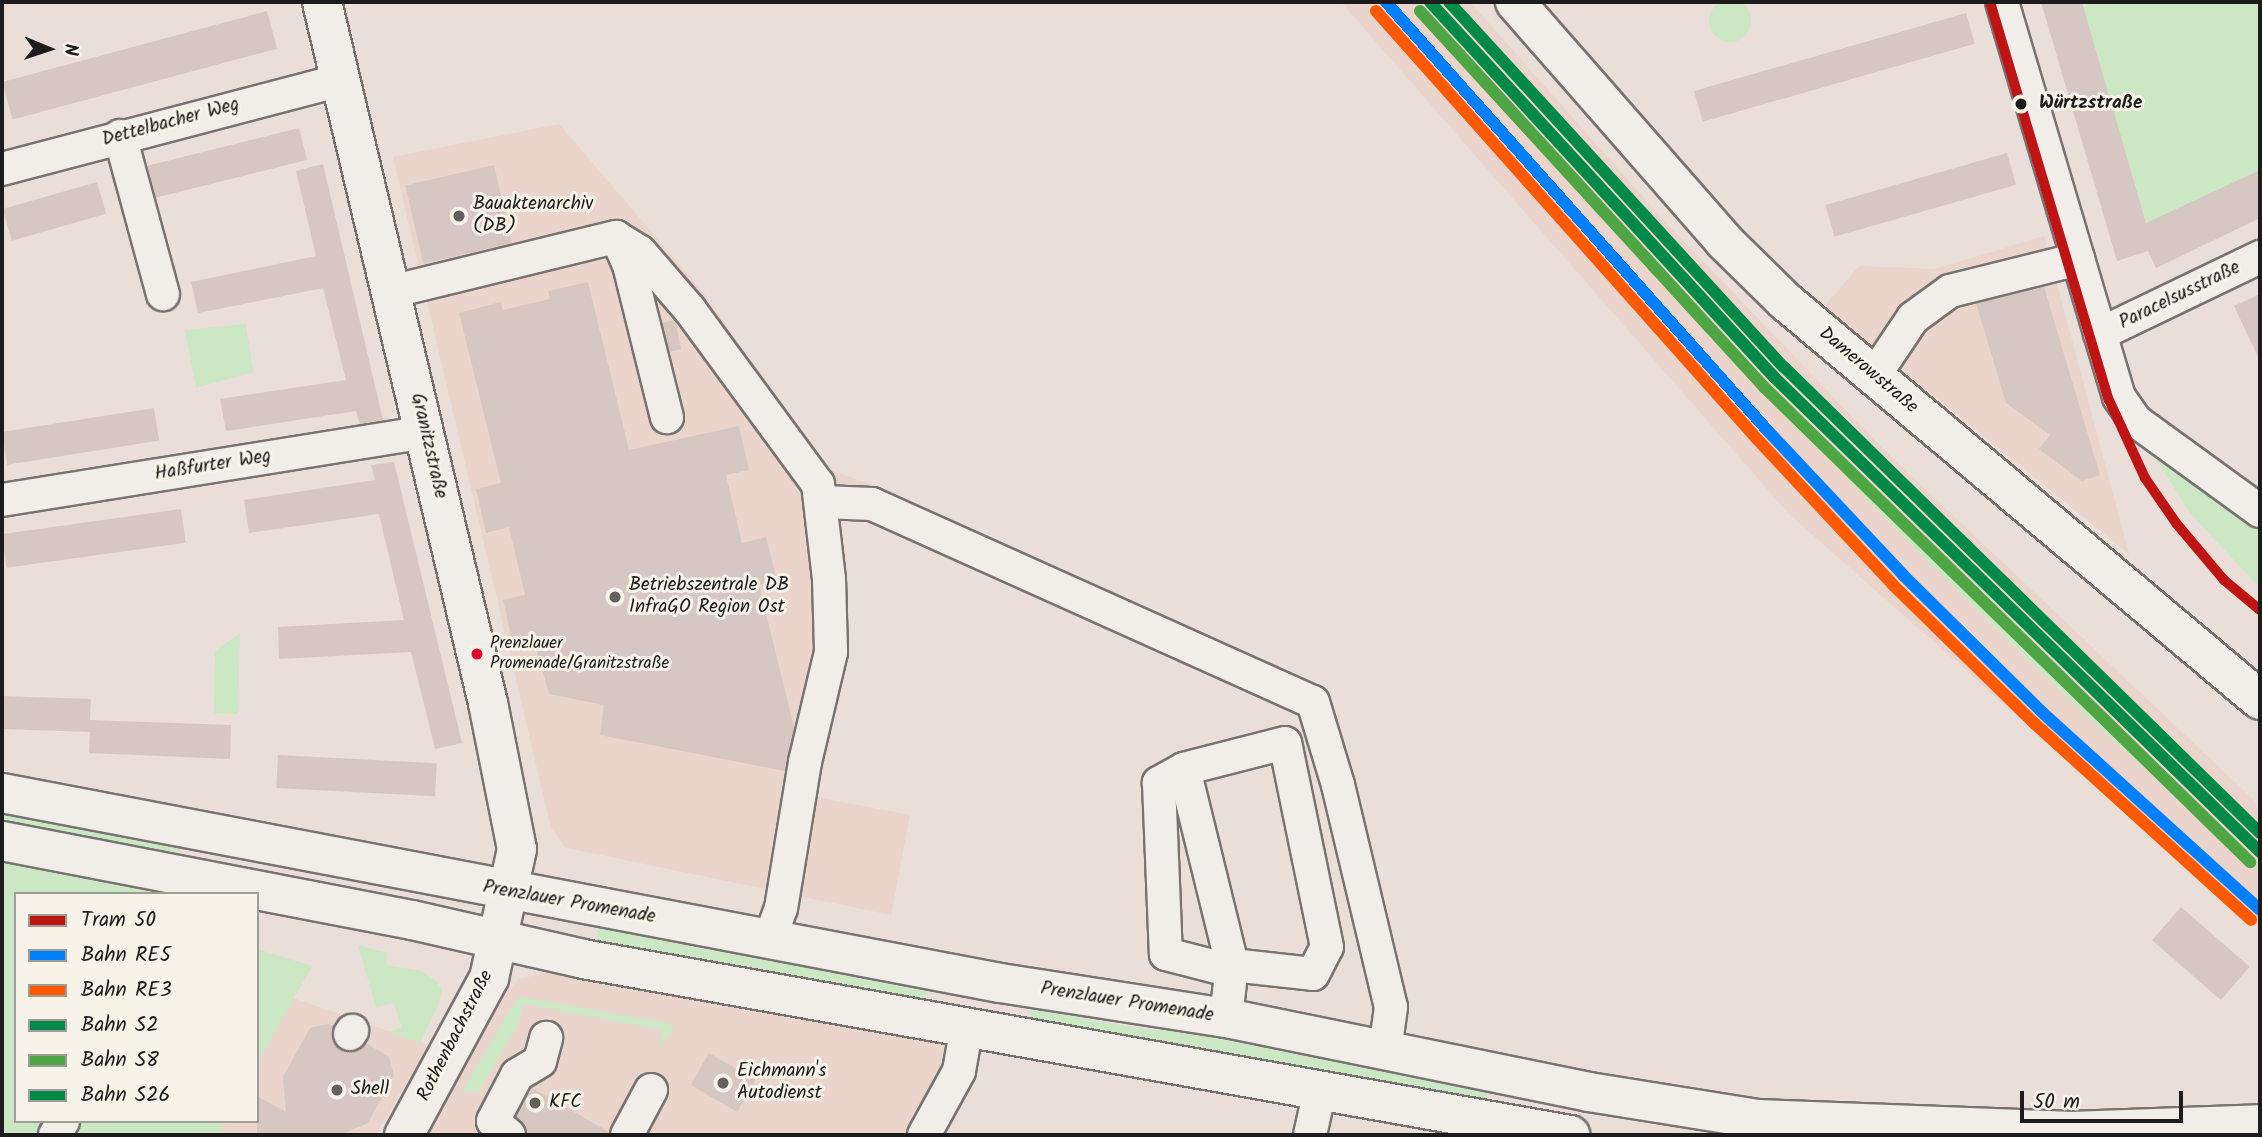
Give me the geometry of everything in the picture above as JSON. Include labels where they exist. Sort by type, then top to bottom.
[{"type":"main road","name":"Granitzstraße","points":[[323,2],[515,824],[517,849],[511,892]]},
{"type":"main road","name":"Damerowstraße","points":[[1515,2],[1724,241],[1785,301],[2260,700]]},
{"type":"main road","name":"Prenzlauer Promenade","points":[[2,793],[1000,984],[1226,1018],[1589,1092],[1758,1119],[2073,1131],[2260,1124]]},
{"type":"main road","points":[[2,841],[192,886],[260,891],[500,939],[583,959],[1570,1135]]},
{"type":"main road","points":[[260,891],[268,844]]},
{"type":"main road","name":"Rothenbachstraße","points":[[404,1135],[489,978],[511,892]]},
{"type":"street","points":[[2002,2],[2100,334],[2127,412],[2260,511]]},
{"type":"street","name":"Dettelbacher Weg","points":[[2,169],[341,80]]},
{"type":"street","points":[[120,136],[163,294]]},
{"type":"street","points":[[390,292],[616,237],[640,252],[690,310],[818,484],[823,502],[831,652],[805,762],[781,908],[770,939]]},
{"type":"street","points":[[616,237],[629,265],[667,417]]},
{"type":"street","name":"Paracelsusstraße","points":[[2100,334],[2260,257]]},
{"type":"street","points":[[1874,376],[1913,318],[1950,291],[2078,259]]},
{"type":"street","name":"Haßfurter Weg","points":[[2,500],[425,432]]},
{"type":"street","points":[[823,502],[872,504],[1313,702],[1391,1007],[1385,1051]]},
{"type":"street","points":[[1285,743],[1327,947],[1313,974],[1232,968],[1166,954],[1159,783],[1184,769],[1285,743]]},
{"type":"street","points":[[1184,769],[1232,968],[1226,1018]]},
{"type":"street","points":[[924,1135],[959,1071],[967,1026]]},
{"type":"street","points":[[509,1135],[493,1121],[517,1075],[540,1061],[546,1038]]},
{"type":"street","points":[[626,1135],[651,1090]]},
{"type":"street","points":[[1310,1135],[1320,1090]]},
{"type":"shaded area","points":[[1341,2],[1470,2],[1669,226],[1887,453],[2260,806],[2260,930],[1789,514]]},
{"type":"shaded area","points":[[559,124],[702,291],[826,468],[877,487],[868,515],[852,511],[837,524],[810,796],[910,815],[891,915],[565,847],[551,828],[393,157]]},
{"type":"shaded area","points":[[2044,236],[2129,554],[1824,307],[1859,266],[1935,269]]},
{"type":"shaded area","points":[[553,971],[942,1044],[950,1047],[948,1064],[907,1135],[424,1135],[505,994],[519,979]]},
{"type":"shaded area","points":[[293,998],[428,1045],[376,1135],[219,1135],[225,1123],[259,1123],[259,1060]]},
{"type":"green space","points":[[1730,0],[1745,6],[1751,21],[1745,36],[1730,42],[1715,36],[1709,21],[1715,6]]},
{"type":"green space","points":[[2082,2],[2260,2],[2258,177],[2148,229]]},
{"type":"green space","points":[[246,324],[253,372],[196,388],[185,330]]},
{"type":"green space","points":[[1770,387],[2260,864],[2260,870],[2086,716],[1924,558],[1834,464]]},
{"type":"green space","points":[[2149,448],[2260,529],[2260,588],[2191,514]]},
{"type":"green space","points":[[240,633],[238,714],[214,713],[215,651]]},
{"type":"green space","points":[[2,804],[181,840],[179,852],[103,848],[2,831]]},
{"type":"green space","points":[[2,861],[157,892],[14,892],[14,1123],[225,1123],[219,1135],[2,1135]]},
{"type":"green space","points":[[598,927],[927,990],[925,999],[596,941]]},
{"type":"green space","points":[[358,945],[388,953],[386,965],[421,971],[437,982],[442,990],[438,1005],[420,1043],[389,1032],[402,1028],[394,1003],[376,1007]]},
{"type":"green space","points":[[259,950],[312,966],[259,1060]]},
{"type":"green space","points":[[518,996],[673,1024],[673,1029],[659,1048],[662,1030],[524,1004],[520,1021],[479,1092],[466,1092],[463,1090]]},
{"type":"green space","points":[[1032,1009],[1137,1028],[1200,1033],[1487,1093],[1486,1099],[1030,1019]]},
{"type":"building","points":[[2041,2],[2082,2],[2146,223],[2260,170],[2260,218],[2156,268],[2148,251],[2117,261]]},
{"type":"building","points":[[267,11],[277,49],[12,120],[2,82]]},
{"type":"building","points":[[1966,13],[1975,44],[1703,122],[1694,91]]},
{"type":"building","points":[[299,128],[307,160],[156,198],[148,166]]},
{"type":"building","points":[[2007,153],[2016,185],[1834,237],[1825,205]]},
{"type":"building","points":[[323,164],[383,420],[360,424],[356,411],[226,431],[220,399],[346,380],[323,288],[198,313],[191,282],[316,256],[296,171]]},
{"type":"building","name":"Bauaktenarchiv (DB)","points":[[494,165],[512,243],[423,263],[405,185]]},
{"type":"building","points":[[97,182],[106,214],[12,241],[3,209]]},
{"type":"building","name":"Betriebszentrale DB InfraGO Region Ost","points":[[588,282],[629,450],[739,426],[749,470],[726,475],[742,543],[766,537],[777,581],[759,585],[794,727],[785,771],[600,735],[604,705],[549,694],[534,640],[513,644],[503,600],[525,595],[509,527],[486,533],[476,489],[501,483],[459,313],[501,302],[503,310],[550,299],[548,291]]},
{"type":"building","points":[[2044,287],[2100,475],[2082,481],[2039,449],[2050,435],[2006,403],[1976,303]]},
{"type":"building","points":[[2260,294],[2260,361],[2234,306]]},
{"type":"building","points":[[675,320],[681,349],[669,352],[662,323]]},
{"type":"building","points":[[154,408],[159,441],[7,465],[2,432]]},
{"type":"building","points":[[394,462],[462,743],[435,749],[411,652],[279,659],[278,627],[404,620],[379,514],[249,533],[244,500],[375,480],[371,465]]},
{"type":"building","points":[[181,509],[186,543],[6,568],[2,534]]},
{"type":"building","points":[[2,696],[91,699],[90,720],[231,725],[230,759],[89,753],[90,732],[2,729]]},
{"type":"building","points":[[278,755],[437,763],[435,796],[276,788]]},
{"type":"building","points":[[2181,907],[2250,967],[2221,1000],[2152,940]]},
{"type":"building","points":[[328,1024],[334,1026],[333,1041],[340,1050],[357,1051],[366,1043],[389,1057],[394,1075],[368,1123],[340,1135],[257,1135],[259,1097],[286,1112],[283,1077],[310,1028]]},
{"type":"building","name":"Eichmann's Autodienst","points":[[709,1053],[756,1080],[737,1112],[690,1085]]},
{"type":"building","name":"KFC","points":[[532,1088],[609,1132],[609,1135],[527,1135],[516,1117]]},
{"type":"tram line","name":"50","points":[[1990,2],[2109,400],[2145,478],[2176,523],[2224,580],[2260,610]]},
{"type":"rail line","name":"RE5","points":[[1386,2],[1768,431],[1903,575],[2043,713],[2260,910]]},
{"type":"rail line","name":"S2","points":[[1430,2],[1774,377],[2260,852]]},
{"type":"rail line","name":"S26","points":[[1449,2],[1784,367],[2260,833]]},
{"type":"rail line","name":"RE3","points":[[1376,11],[1758,440],[1893,585],[2034,723],[2251,920]]},
{"type":"rail line","name":"S8","points":[[1420,11],[1764,387],[2250,862]]},
{"type":"place","name":"Würtzstraße","points":[[2021,104]]},
{"type":"place","name":"Bauaktenarchiv (DB)","points":[[459,216]]},
{"type":"place","name":"Betriebszentrale DB InfraGO Region Ost","points":[[615,597]]},
{"type":"place","name":"Prenzlauer Promenade/Granitzstraße","points":[[477,654]]},
{"type":"place","name":"Eichmann's Autodienst","points":[[723,1083]]},
{"type":"place","name":"Shell","points":[[337,1090]]},
{"type":"place","name":"KFC","points":[[535,1103]]}]
